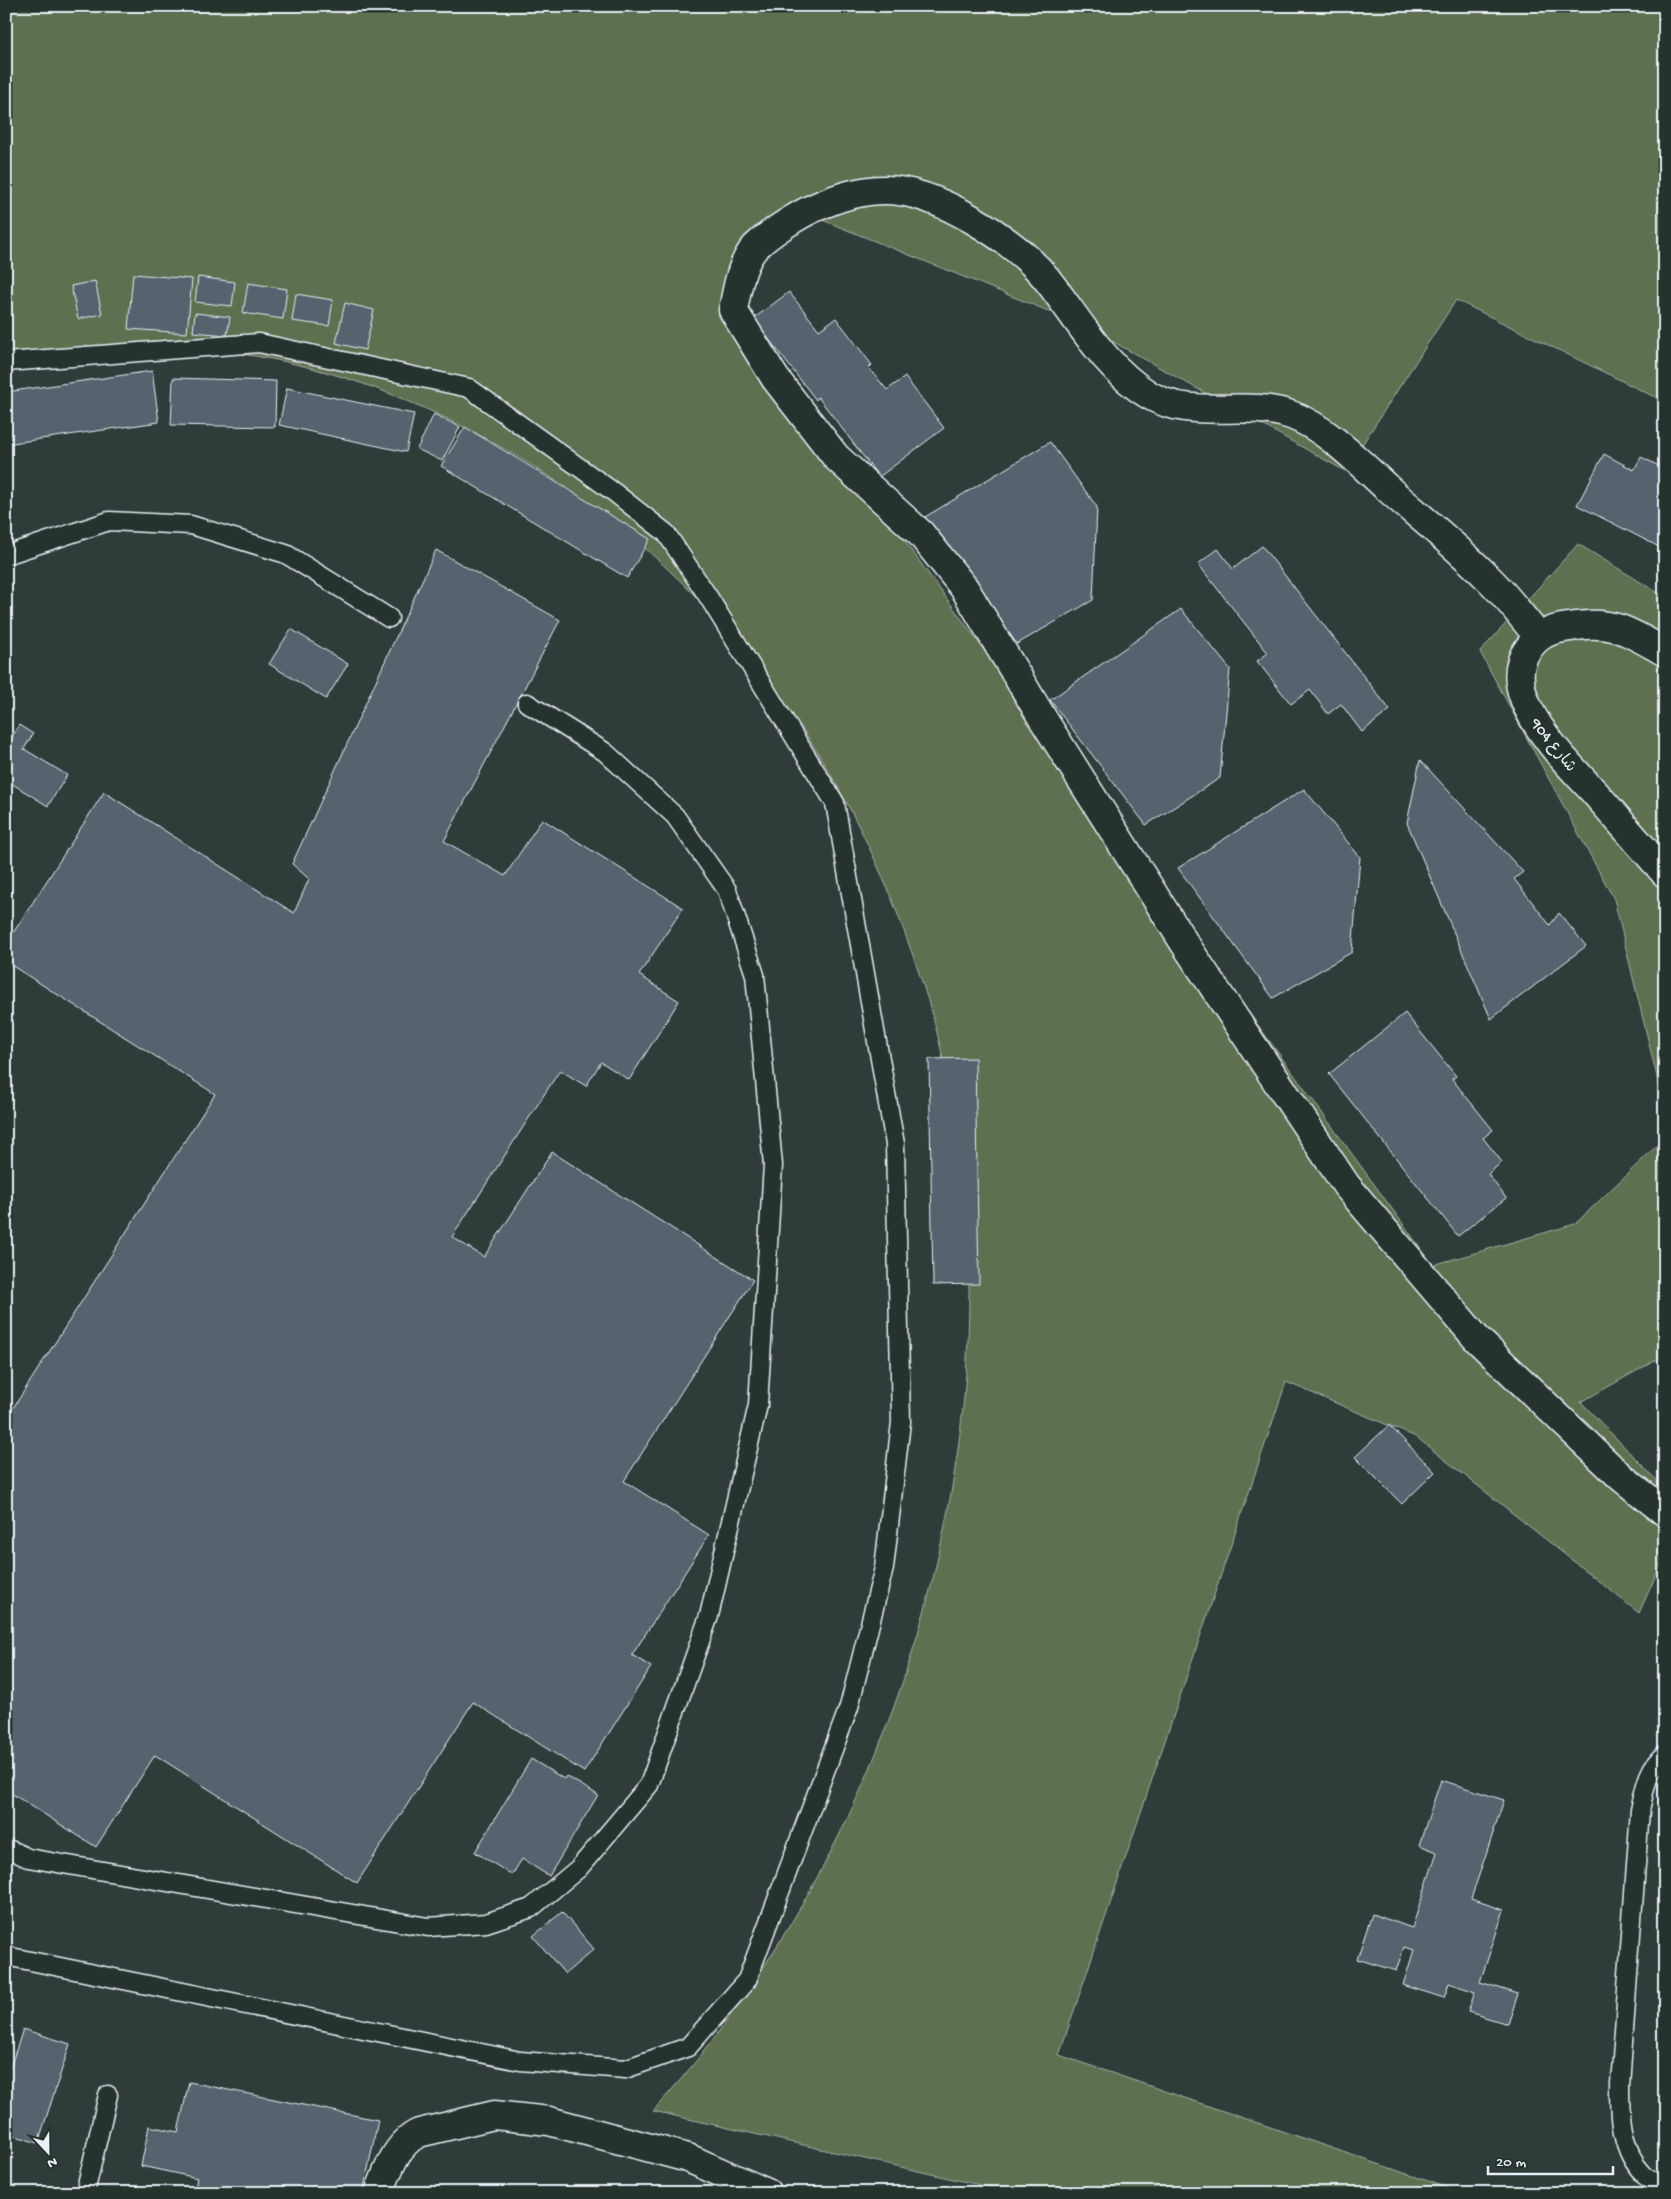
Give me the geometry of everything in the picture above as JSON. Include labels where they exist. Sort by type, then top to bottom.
[{"type":"street","points":[[1665,652],[1624,629],[1607,624],[1555,629],[1538,636],[1488,578],[1332,438],[1291,415],[1262,410],[1186,408],[1164,402],[1148,394],[1106,357],[1037,270],[1004,240],[974,220],[930,197],[887,189],[847,194],[810,209],[781,227],[753,250],[740,277],[733,310],[775,378],[836,457],[921,534],[965,589],[1042,719],[1180,936],[1346,1185],[1477,1340],[1621,1477],[1665,1512]]},
{"type":"street","name":"شارع 904","points":[[1538,636],[1524,655],[1519,668],[1529,710],[1551,745],[1665,872]]},
{"type":"street","points":[[379,2193],[403,2145],[410,2138],[419,2133],[494,2115],[549,2121],[688,2158],[767,2193]]},
{"type":"lane","points":[[6,362],[259,343],[469,388],[616,493],[666,533],[710,598],[835,803],[895,1144],[901,1422],[884,1568],[849,1708],[748,1980],[688,2047],[625,2069],[520,2061],[6,1956]]},
{"type":"lane","points":[[6,555],[109,521],[191,525],[286,554],[389,618]]},
{"type":"lane","points":[[6,1848],[28,1858],[428,1927],[486,1923],[531,1908],[579,1868],[649,1784],[710,1616],[758,1405],[773,1164],[755,975],[727,890],[675,816],[604,752],[527,703]]},
{"type":"lane","points":[[1665,1754],[1658,1759],[1649,1774],[1640,1810],[1620,2085],[1620,2123],[1627,2147],[1645,2175],[1665,2186]]},
{"type":"lane","points":[[86,2193],[108,2095]]},
{"type":"green space","points":[[6,6],[1665,6],[1665,402],[1456,300],[1345,471],[1083,325],[800,211],[728,299],[1433,1265],[1575,1224],[1665,1138],[1665,1355],[1581,1402],[1665,1489],[1665,1555],[1639,1613],[1416,1437],[1286,1382],[1059,2055],[1463,2193],[1015,2193],[653,2111],[708,2046],[733,2012],[780,1941],[823,1867],[877,1751],[900,1689],[920,1625],[937,1560],[951,1494],[961,1427],[967,1360],[969,1294],[967,1227],[963,1196],[945,1069],[928,1000],[887,888],[863,835],[836,784],[774,688],[738,643],[699,600],[657,559],[611,521],[561,484],[507,451],[451,421],[392,395],[332,374],[272,359],[204,351],[6,365]]},
{"type":"green space","points":[[1578,544],[1665,597],[1665,1110],[1614,899],[1480,652]]},
{"type":"building","points":[[133,274],[192,279],[187,333],[128,329]]},
{"type":"building","points":[[198,277],[235,282],[232,306],[195,302]]},
{"type":"building","points":[[95,281],[102,314],[78,319],[71,286]]},
{"type":"building","points":[[248,283],[287,289],[283,319],[243,313]]},
{"type":"building","points":[[789,292],[819,330],[836,318],[872,365],[869,368],[887,390],[905,377],[944,428],[879,477],[818,397],[816,400],[753,319]]},
{"type":"building","points":[[296,294],[333,300],[329,326],[292,321]]},
{"type":"building","points":[[345,303],[374,310],[365,350],[336,343]]},
{"type":"building","points":[[195,313],[230,317],[227,335],[193,332]]},
{"type":"building","points":[[152,371],[159,422],[6,444],[6,392]]},
{"type":"building","points":[[173,378],[276,381],[275,427],[171,425]]},
{"type":"building","points":[[287,388],[414,414],[406,452],[279,425]]},
{"type":"building","points":[[434,414],[460,427],[442,461],[417,449]]},
{"type":"building","points":[[465,427],[650,539],[627,578],[441,466]]},
{"type":"building","points":[[1050,442],[1097,507],[1093,600],[1017,644],[925,517]]},
{"type":"building","points":[[1604,454],[1634,470],[1641,457],[1665,469],[1665,550],[1577,505]]},
{"type":"building","points":[[1262,546],[1390,710],[1362,732],[1341,704],[1328,714],[1310,690],[1291,704],[1257,661],[1268,653],[1198,564],[1218,549],[1233,569]]},
{"type":"building","points":[[436,550],[560,620],[444,841],[505,876],[542,819],[683,908],[639,975],[679,1001],[629,1080],[601,1062],[586,1086],[560,1070],[452,1237],[484,1257],[552,1152],[753,1280],[624,1481],[709,1535],[632,1655],[651,1667],[584,1772],[473,1702],[357,1883],[155,1755],[96,1847],[6,1790],[6,1419],[215,1094],[6,962],[6,944],[104,792],[294,913],[309,879],[292,864]]},
{"type":"building","points":[[1181,609],[1230,669],[1220,778],[1146,825],[1050,700]]},
{"type":"building","points":[[291,629],[348,664],[326,699],[269,664]]},
{"type":"building","points":[[19,725],[33,734],[24,749],[67,775],[48,806],[6,780],[6,747]]},
{"type":"building","points":[[1420,760],[1523,872],[1514,879],[1550,925],[1559,913],[1586,946],[1491,1019],[1407,823]]},
{"type":"building","points":[[1304,789],[1360,857],[1352,952],[1273,998],[1178,868]]},
{"type":"building","points":[[1405,1013],[1456,1076],[1452,1079],[1493,1130],[1483,1138],[1502,1162],[1488,1174],[1506,1198],[1458,1236],[1329,1074]]},
{"type":"building","points":[[975,1058],[979,1284],[933,1285],[929,1059]]},
{"type":"building","points":[[1389,1425],[1435,1472],[1402,1504],[1355,1457]]},
{"type":"building","points":[[531,1759],[564,1779],[566,1776],[598,1795],[549,1876],[522,1859],[512,1875],[475,1852]]},
{"type":"building","points":[[1441,1780],[1504,1800],[1471,1899],[1504,1910],[1480,1982],[1518,1994],[1508,2024],[1468,2012],[1475,1992],[1449,1983],[1444,1998],[1403,1985],[1414,1950],[1404,1947],[1396,1971],[1357,1959],[1372,1914],[1412,1928],[1437,1852],[1419,1845]]},
{"type":"building","points":[[562,1912],[594,1949],[565,1974],[533,1936]]},
{"type":"building","points":[[23,2029],[70,2044],[38,2143],[6,2133],[6,2080]]},
{"type":"building","points":[[189,2082],[378,2120],[363,2193],[194,2193],[197,2178],[141,2166],[149,2126],[178,2132]]}]
